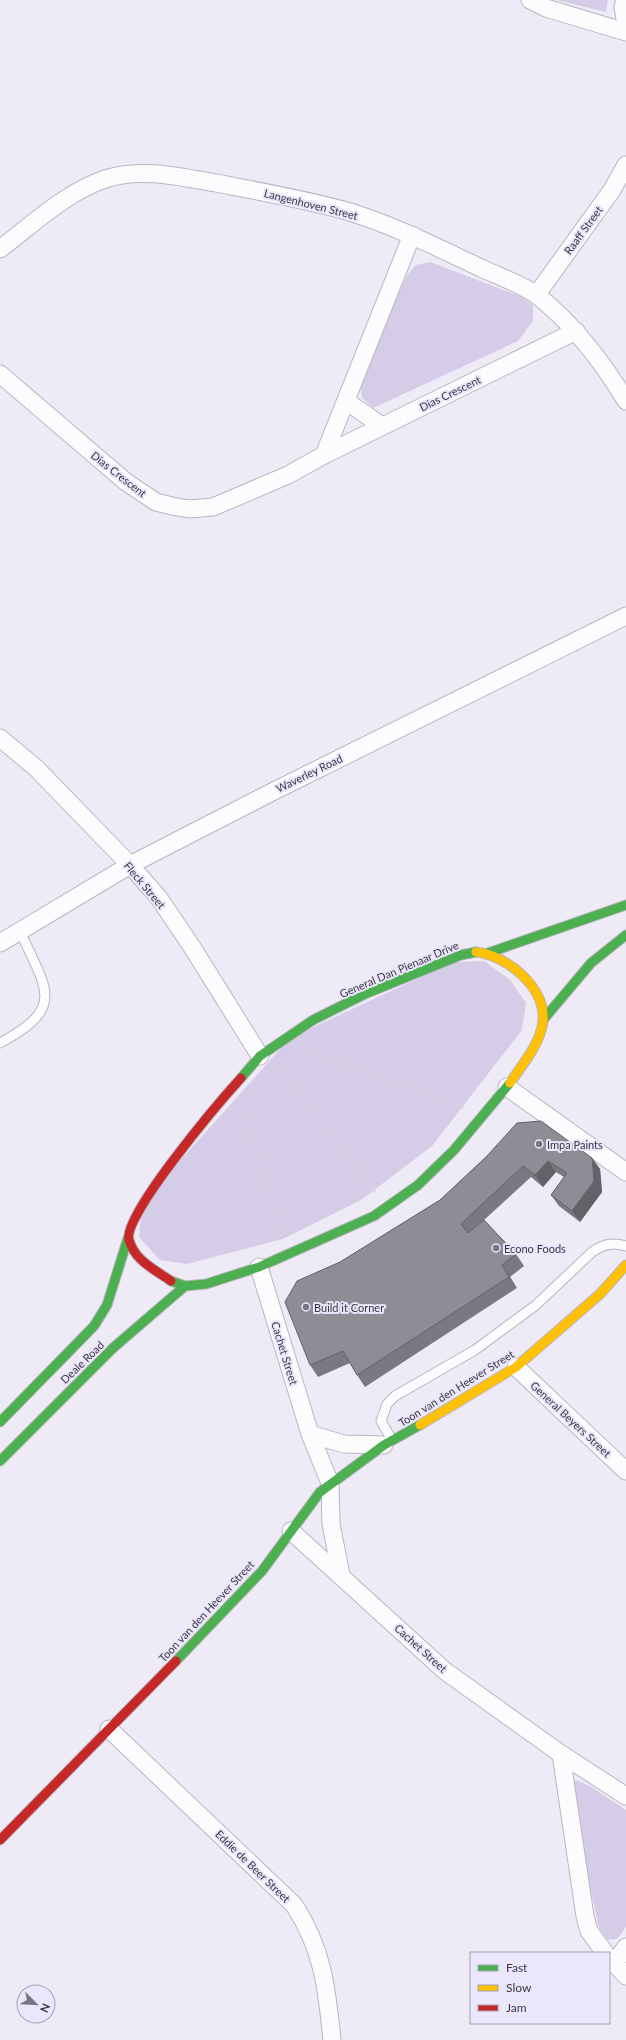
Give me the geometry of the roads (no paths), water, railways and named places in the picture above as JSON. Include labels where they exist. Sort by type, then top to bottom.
[{"type":"street","points":[[530,0],[546,8],[626,32]]},
{"type":"street","points":[[625,0],[623,7],[626,24]]},
{"type":"street","name":"Raaff Street","points":[[537,294],[612,190],[626,165]]},
{"type":"street","name":"Langenhoven Street","points":[[0,249],[66,198],[106,179],[151,174],[184,177],[251,189],[344,210],[412,235],[537,294],[576,331],[610,374],[626,401]]},
{"type":"street","points":[[324,455],[412,235]]},
{"type":"street","name":"Dias Crescent","points":[[0,374],[126,482],[156,502],[189,509],[213,507],[288,475],[382,426],[576,331]]},
{"type":"street","points":[[346,401],[382,426]]},
{"type":"street","name":"Waverley Road","points":[[0,943],[130,865],[270,793],[626,616]]},
{"type":"street","name":"Fleck Street","points":[[0,738],[36,768],[130,865],[159,898],[265,1053]]},
{"type":"street","name":"General Dan Pienaar Drive","points":[[265,1053],[313,1020],[365,994],[461,955],[476,952],[488,953],[513,943],[596,917],[626,905]]},
{"type":"street","points":[[128,1238],[135,1256],[172,1282],[185,1286],[206,1284],[259,1267],[374,1216],[418,1184],[454,1150],[507,1087],[530,1053],[539,1035],[543,1020],[592,961],[611,944],[626,935]]},
{"type":"street","points":[[488,953],[522,973],[539,998],[543,1020]]},
{"type":"street","name":"Deale Road","points":[[0,1422],[94,1326],[107,1305],[134,1220],[153,1186],[234,1085],[265,1053]]},
{"type":"street","points":[[507,1087],[626,1172]]},
{"type":"street","name":"Toon van den Heever Street","points":[[0,1840],[237,1599],[262,1571],[320,1492],[330,1483],[388,1443],[440,1414],[516,1367],[600,1294],[626,1265]]},
{"type":"street","name":"Cachet Street","points":[[259,1267],[310,1434],[330,1483]]},
{"type":"street","name":"Deale Road","points":[[0,1461],[95,1365],[158,1307],[185,1286]]},
{"type":"street","name":"General Beyers Street","points":[[516,1367],[626,1471]]},
{"type":"street","points":[[310,1434],[344,1444],[388,1443]]},
{"type":"street","points":[[330,1483],[331,1524],[341,1575]]},
{"type":"street","name":"Cachet Street","points":[[291,1531],[445,1671],[561,1754],[626,1796]]},
{"type":"street","name":"Eddie de Beer Street","points":[[109,1728],[294,1905],[305,1922],[316,1947],[324,1978],[331,2032]]},
{"type":"street","points":[[561,1754],[584,1916],[589,1931],[605,1952]]},
{"type":"street","points":[[626,1947],[610,1958],[626,1976]]},
{"type":"street","points":[[321,2040],[331,2032]]},
{"type":"lane","points":[[0,1043],[34,1022],[42,1012],[46,999],[44,983],[20,931]]},
{"type":"lane","points":[[388,1443],[381,1422],[382,1413],[387,1404],[396,1396],[475,1350],[536,1305],[592,1252],[602,1245],[611,1243],[626,1246]]},
{"type":"place","name":"Impa Paints","points":[[539,1144]]},
{"type":"place","name":"Econo Foods","points":[[496,1248]]},
{"type":"place","name":"Build it Corner","points":[[306,1307]]}]
